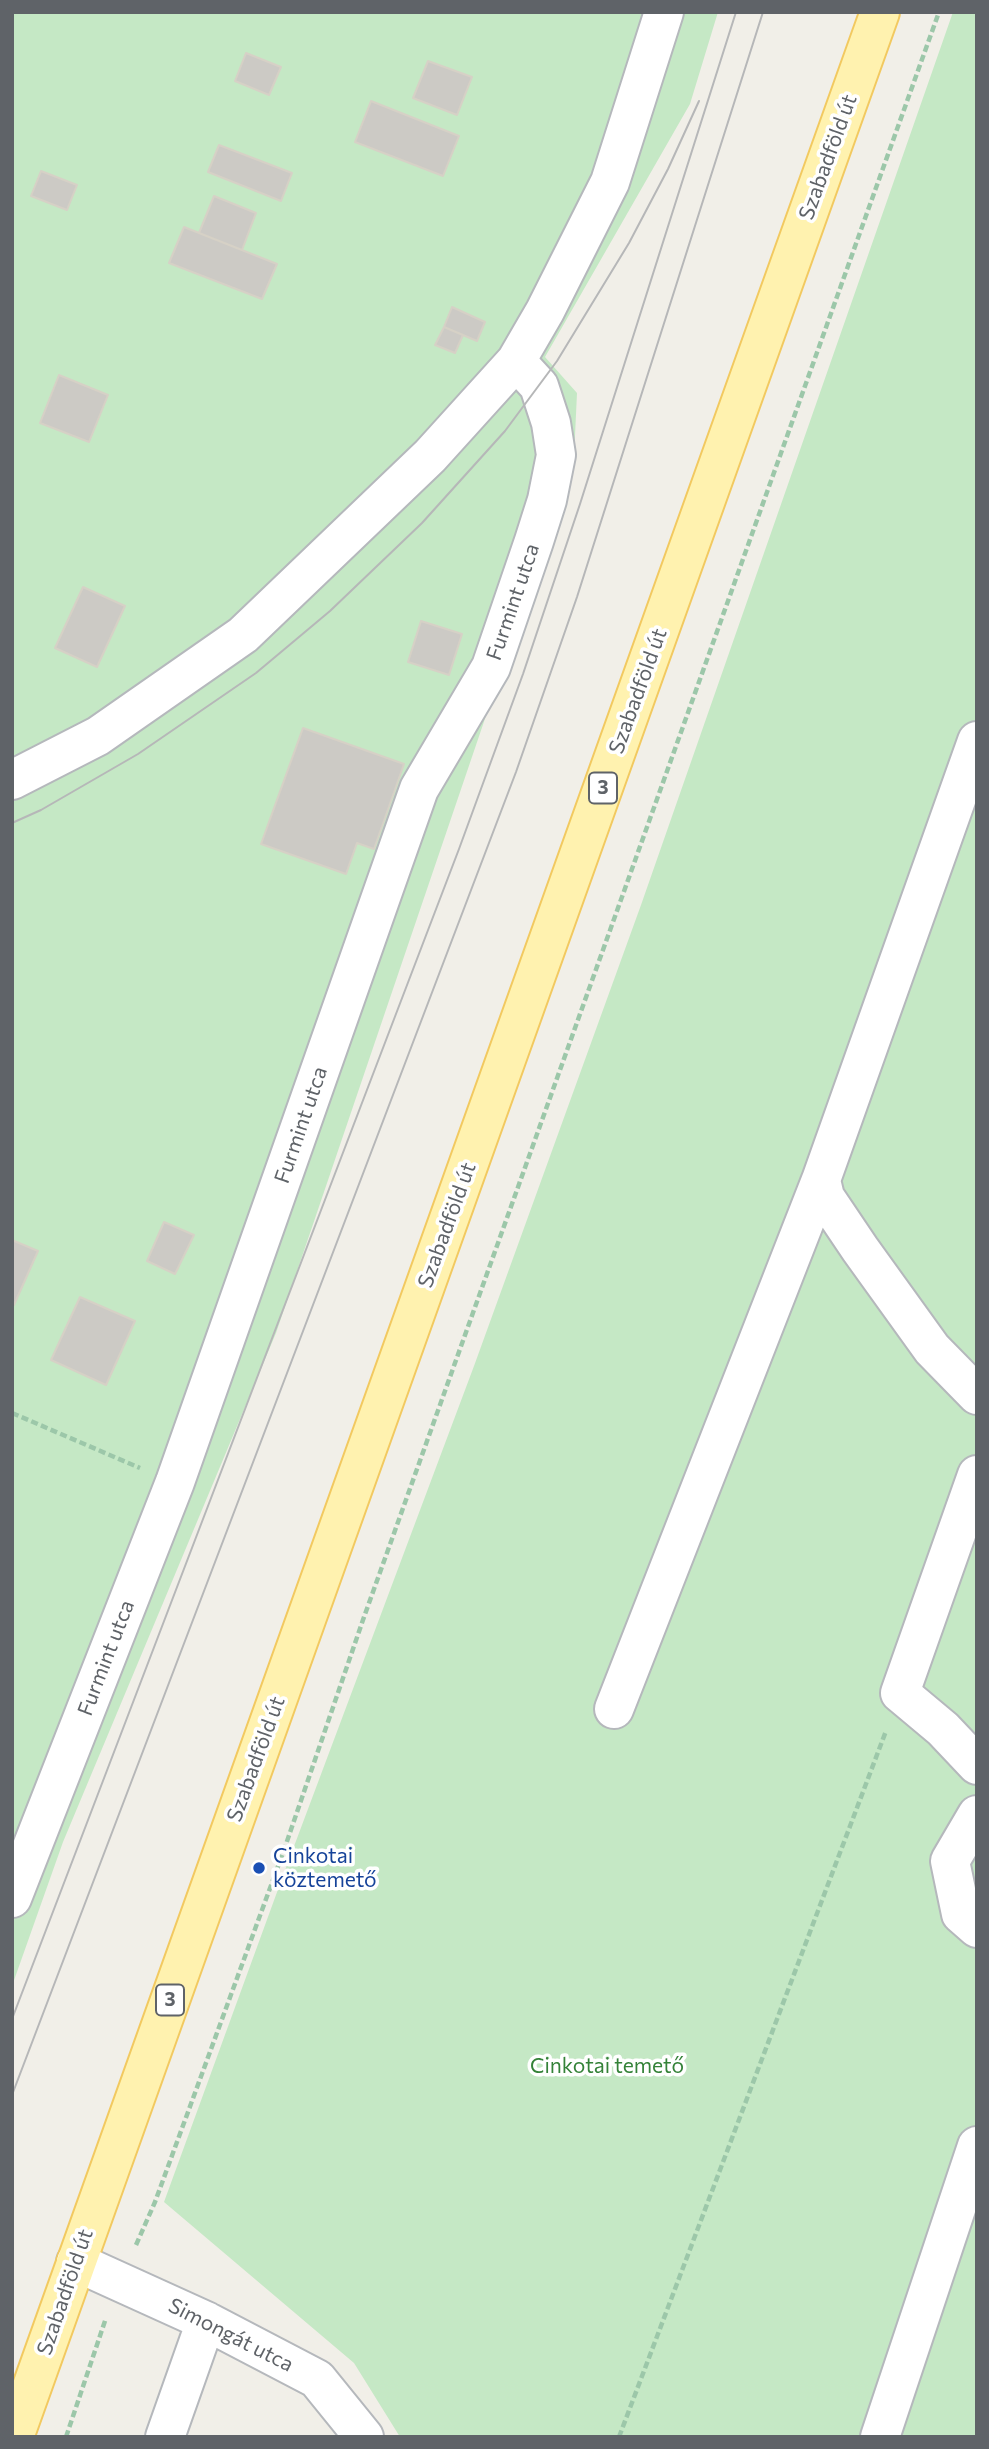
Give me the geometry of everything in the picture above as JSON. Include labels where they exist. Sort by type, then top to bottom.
[{"type":"main road","name":"Szabadföld út","points":[[14,2437],[880,12]]},
{"type":"street","points":[[12,780],[98,736],[243,635],[430,456],[516,361],[545,311],[610,182],[664,12]]},
{"type":"street","name":"Furmint utca","points":[[12,1898],[175,1482],[419,789],[491,667],[547,500],[555,454],[551,422],[538,386],[516,361]]},
{"type":"street","points":[[614,1709],[821,1180],[977,741]]},
{"type":"street","points":[[821,1180],[825,1197],[932,1349],[977,1395]]},
{"type":"street","points":[[977,1475],[901,1693],[943,1728],[977,1765]]},
{"type":"street","points":[[977,1815],[950,1861],[961,1914],[977,1928]]},
{"type":"street","points":[[880,2437],[977,2146]]},
{"type":"street","name":"Simongát utca","points":[[76,2262],[206,2321],[317,2379],[364,2437]]},
{"type":"street","points":[[165,2437],[206,2321]]},
{"type":"path","points":[[66,2437],[120,2280],[155,2202],[279,1863],[373,1591],[939,12]]},
{"type":"path","points":[[12,1413],[175,1482]]},
{"type":"path","points":[[619,2437],[901,1693]]},
{"type":"green space","points":[[12,12],[718,12],[690,104],[545,357],[577,393],[574,457],[276,1333],[63,1842],[12,1986]]},
{"type":"green space","name":"Cinkotai temető","points":[[953,12],[977,12],[977,2437],[400,2437],[354,2363],[164,2202],[474,1366],[641,905]]},
{"type":"building","points":[[246,53],[281,67],[269,95],[235,81]]},
{"type":"building","points":[[428,61],[472,77],[457,115],[413,98]]},
{"type":"building","points":[[371,101],[459,136],[443,176],[355,142]]},
{"type":"building","points":[[219,145],[292,173],[281,201],[208,172]]},
{"type":"building","points":[[41,171],[77,185],[67,210],[31,196]]},
{"type":"building","points":[[214,196],[256,213],[242,250],[199,233]]},
{"type":"building","points":[[184,227],[277,264],[262,299],[169,263]]},
{"type":"building","points":[[452,307],[485,322],[477,341],[444,327]]},
{"type":"building","points":[[444,327],[463,335],[455,353],[435,345]]},
{"type":"building","points":[[59,375],[108,395],[89,442],[40,423]]},
{"type":"building","points":[[83,587],[125,606],[97,667],[55,648]]},
{"type":"building","points":[[421,621],[462,634],[449,675],[408,662]]},
{"type":"building","points":[[303,728],[404,764],[374,849],[357,843],[346,874],[261,844]]},
{"type":"building","points":[[164,1222],[194,1235],[175,1274],[147,1261]]},
{"type":"building","points":[[12,1240],[38,1251],[14,1305],[12,1304]]},
{"type":"building","points":[[80,1297],[135,1321],[106,1385],[51,1360]]},
{"type":"tram line","points":[[12,2019],[459,849],[523,674],[580,504],[736,12]]},
{"type":"tram line","points":[[12,2095],[516,772],[577,597],[763,12]]},
{"type":"tram line","points":[[12,823],[41,810],[138,754],[256,673],[330,611],[422,523],[505,431],[557,361],[629,243],[668,169],[699,101]]},
{"type":"place","name":"Cinkotai köztemető","points":[[259,1868]]}]
